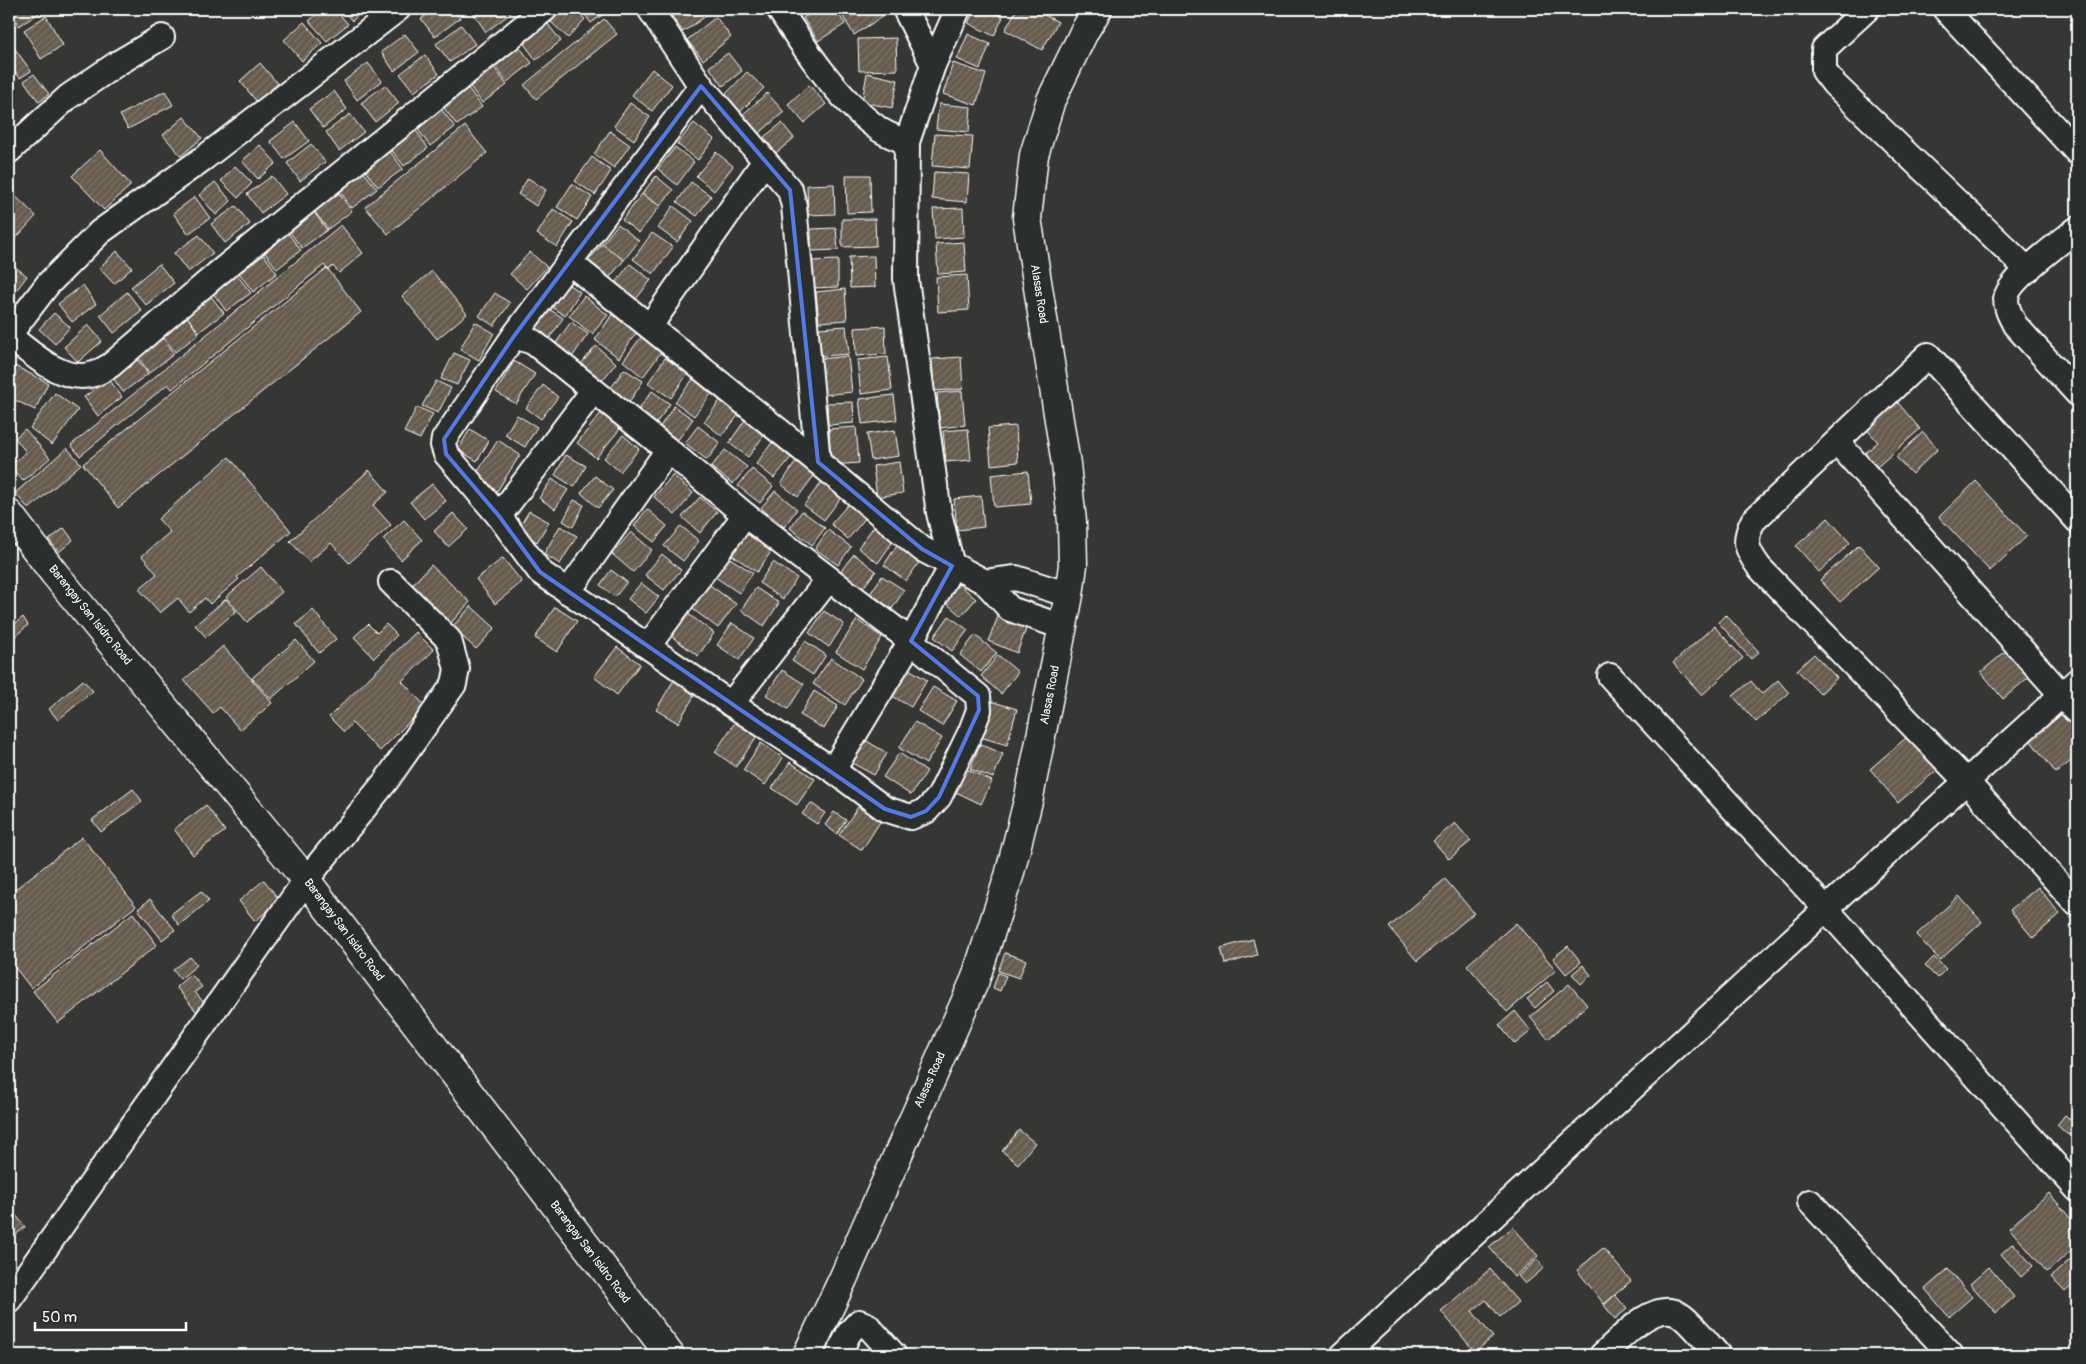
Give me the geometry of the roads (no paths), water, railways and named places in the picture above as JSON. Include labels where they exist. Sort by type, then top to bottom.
[{"type":"street","points":[[398,9],[204,158],[100,232],[48,284],[9,335],[53,369],[74,376],[94,374],[111,365],[247,250],[545,9]]},
{"type":"street","points":[[650,9],[701,86],[764,162],[790,190],[794,206],[818,462]]},
{"type":"street","points":[[779,9],[814,62],[846,99],[876,128],[906,142]]},
{"type":"street","points":[[905,9],[914,22],[933,65]]},
{"type":"street","points":[[833,770],[911,641],[952,566],[939,513],[906,280],[906,142],[933,65],[958,9]]},
{"type":"street","name":"Alasas Road","points":[[807,1355],[975,980],[1009,876],[1029,797],[1070,596],[1073,565],[1072,522],[1066,464],[1027,218],[1034,155],[1051,100],[1085,30],[1098,9]]},
{"type":"street","points":[[1867,9],[1824,49],[1824,71],[1834,84],[2028,270]]},
{"type":"street","points":[[1945,9],[2077,152]]},
{"type":"street","points":[[9,151],[68,97],[118,63],[162,38]]},
{"type":"street","points":[[514,336],[533,342],[668,450],[745,516],[911,641],[978,696],[979,710],[971,731],[939,797],[926,811],[911,817],[885,808],[833,770],[731,704],[540,572],[500,516],[446,454],[443,445],[444,439],[514,336],[701,86]]},
{"type":"street","points":[[650,326],[764,162]]},
{"type":"street","points":[[2077,229],[2028,270],[2009,289],[2006,299],[2008,311],[2015,325],[2077,393]]},
{"type":"street","points":[[569,262],[818,462],[922,549],[985,582],[1010,609],[1063,627]]},
{"type":"street","points":[[2077,520],[1928,354],[1752,521],[1746,540],[1749,552],[1759,567],[1967,782],[2077,904]]},
{"type":"street","points":[[500,516],[593,391]]},
{"type":"street","points":[[1343,1355],[1826,909],[1967,782],[2072,696],[1837,442]]},
{"type":"street","points":[[568,592],[668,450]]},
{"type":"street","name":"Barangay San Isidro Road","points":[[9,514],[54,573],[306,880],[670,1355]]},
{"type":"street","points":[[648,646],[745,516]]},
{"type":"street","points":[[985,582],[1016,578],[1070,596]]},
{"type":"street","points":[[731,704],[828,580]]},
{"type":"street","points":[[9,1300],[306,880],[386,781],[454,684],[457,669],[449,640],[391,582]]},
{"type":"street","points":[[1610,676],[1826,909],[2077,1189]]},
{"type":"street","points":[[1810,1202],[1951,1355]]},
{"type":"street","points":[[1602,1355],[1646,1316],[1659,1311],[1674,1312],[1684,1318],[1718,1355]]},
{"type":"street","points":[[838,1355],[849,1333],[859,1322],[867,1325],[894,1355]]}]
